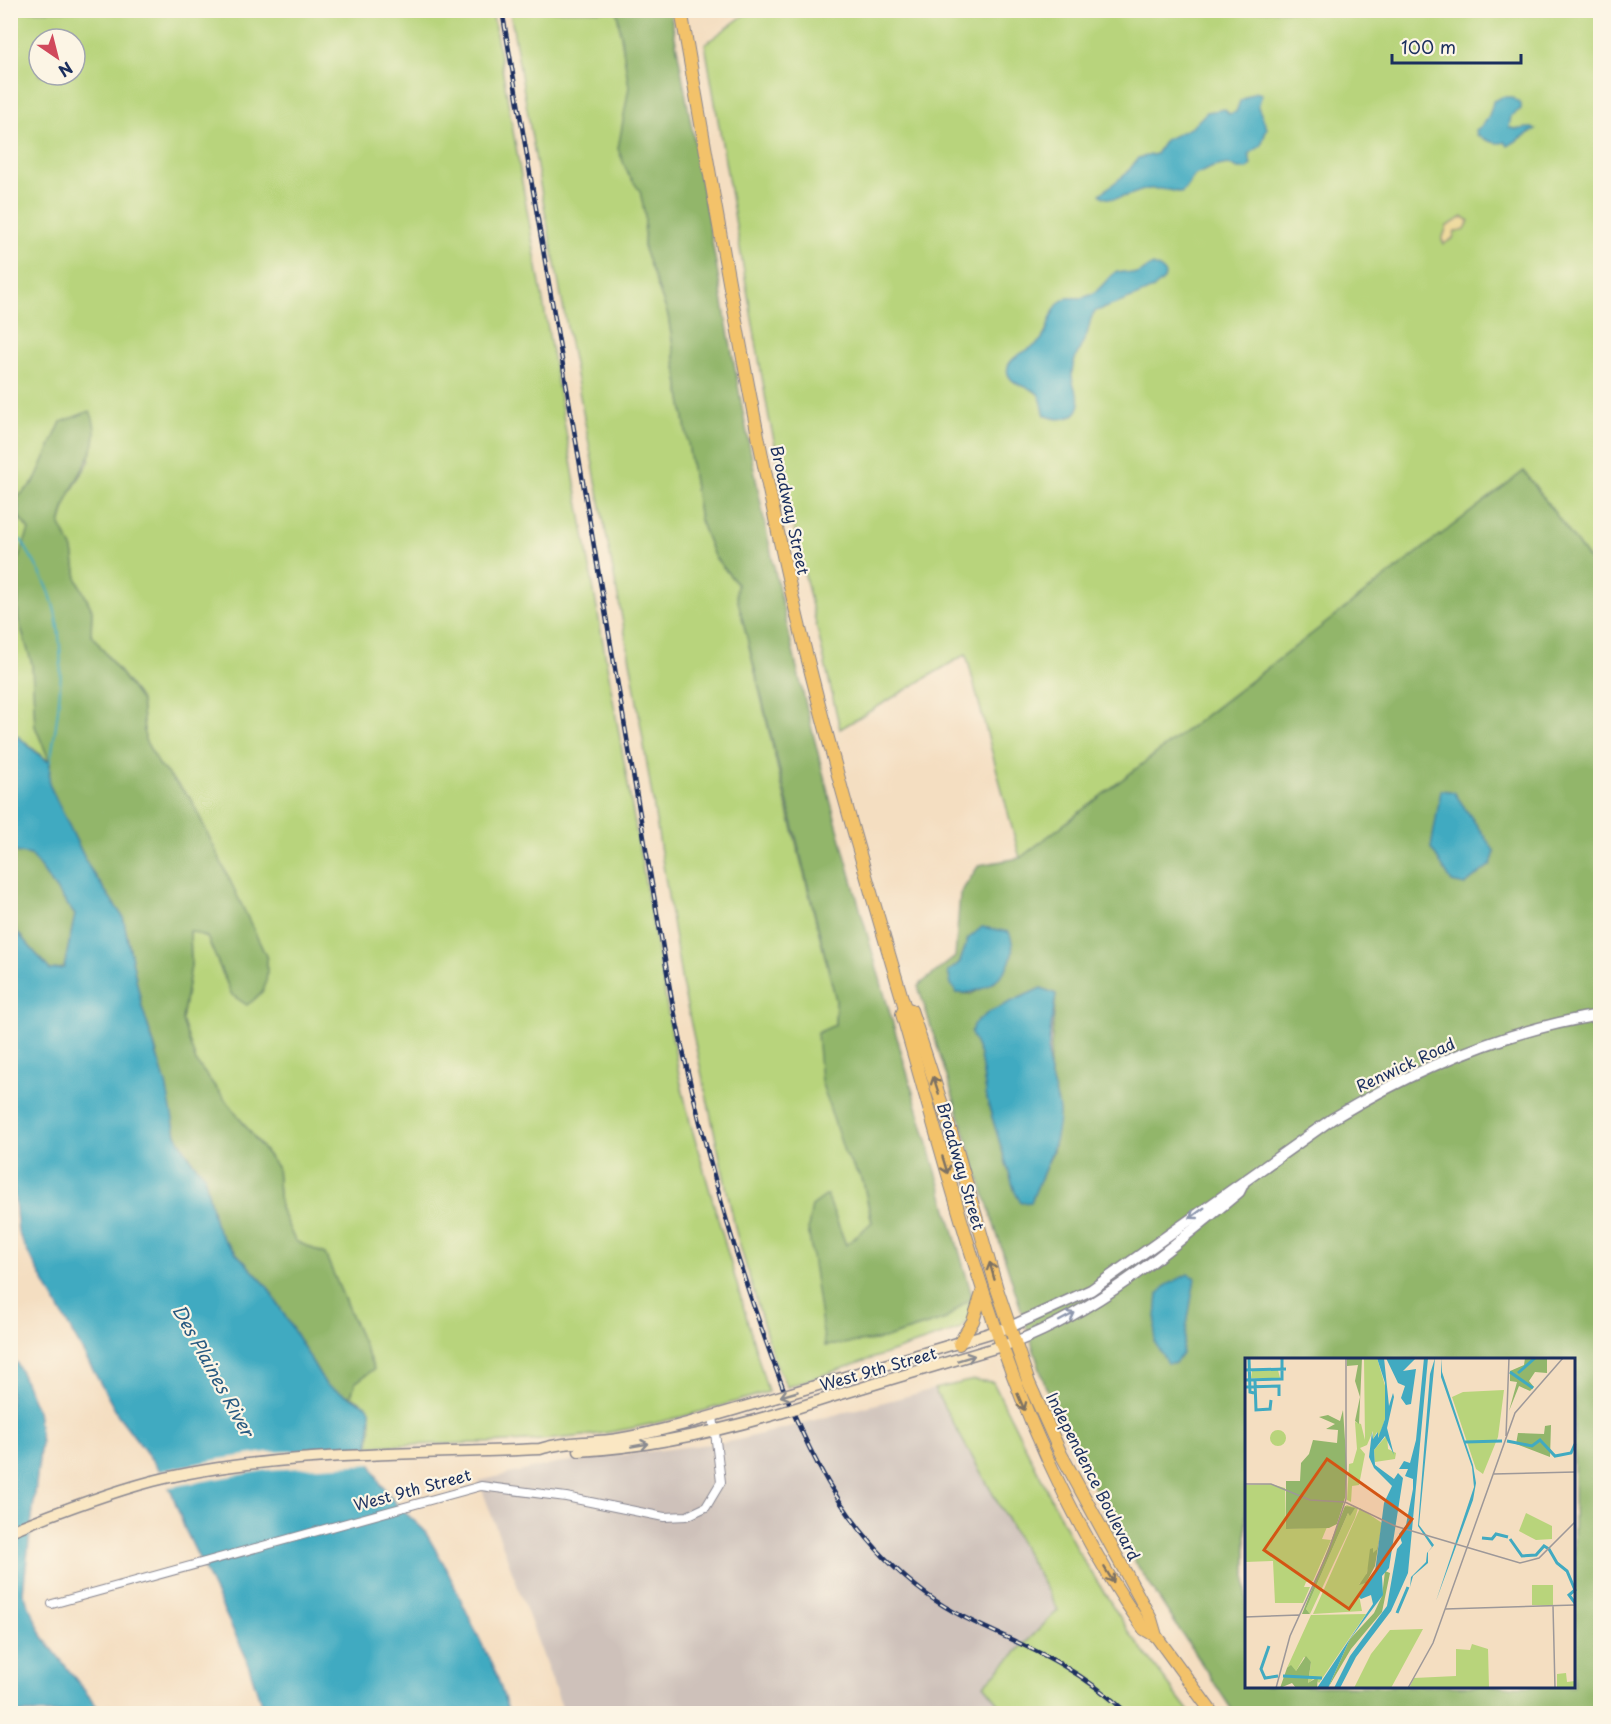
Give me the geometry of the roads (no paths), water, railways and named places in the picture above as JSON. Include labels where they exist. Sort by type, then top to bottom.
[{"type":"main road","name":"Broadway Street","points":[[681,10],[747,375],[788,579],[843,793],[905,1008],[902,1014],[995,1332]]},
{"type":"main road","name":"Broadway Street","points":[[905,1008],[911,1010],[945,1113],[1010,1327]]},
{"type":"main road","points":[[959,1344],[973,1321],[982,1292]]},
{"type":"main road","name":"Renwick Road","points":[[995,1332],[1010,1327]]},
{"type":"main road","name":"Independence Boulevard","points":[[1010,1327],[1038,1403],[1061,1454],[1150,1619],[1156,1636],[1213,1713]]},
{"type":"main road","name":"Independence Boulevard","points":[[995,1332],[1031,1424],[1072,1510],[1135,1616],[1144,1629],[1156,1636]]},
{"type":"main road","name":"West 9th Street","points":[[10,1531],[104,1496],[154,1481],[215,1470],[271,1462],[540,1449],[552,1445],[619,1439],[713,1416],[995,1332]]},
{"type":"main road","name":"West 9th Street","points":[[540,1449],[551,1452],[622,1448],[715,1431],[1015,1342]]},
{"type":"street","name":"Renwick Road","points":[[1010,1327],[1091,1290],[1332,1119],[1408,1077],[1509,1037],[1600,1015]]},
{"type":"street","name":"Renwick Road","points":[[1015,1342],[1072,1315],[1129,1280],[1239,1192],[1243,1184]]},
{"type":"street","name":"West 9th Street","points":[[52,1604],[404,1506],[489,1486],[566,1497],[664,1517],[687,1516],[706,1507],[721,1482],[713,1416]]},
{"type":"water","points":[[1255,92],[1262,94],[1258,107],[1267,128],[1261,146],[1249,154],[1251,165],[1247,169],[1238,169],[1228,164],[1213,167],[1195,175],[1182,193],[1149,189],[1110,199],[1100,194],[1127,173],[1138,158],[1156,154],[1165,140],[1192,127],[1207,112],[1225,109],[1229,114],[1236,112],[1240,101]]},
{"type":"water","points":[[1502,97],[1512,97],[1521,104],[1521,109],[1511,116],[1509,127],[1536,129],[1508,146],[1505,142],[1484,139],[1477,135],[1476,130],[1488,118],[1493,101]]},
{"type":"water","points":[[1153,265],[1164,272],[1164,279],[1156,287],[1095,312],[1092,317],[1073,365],[1072,379],[1080,404],[1078,409],[1071,416],[1061,419],[1045,415],[1038,394],[1010,378],[1009,363],[1042,339],[1053,312],[1060,302],[1069,298],[1090,295],[1117,271],[1137,274]]},
{"type":"water","points":[[11,477],[19,521],[11,545]]},
{"type":"water","name":"Des Plaines River","points":[[11,731],[42,758],[50,762],[49,784],[89,867],[123,917],[142,1007],[166,1084],[176,1135],[192,1161],[204,1174],[215,1224],[224,1240],[267,1286],[326,1385],[368,1406],[371,1413],[368,1454],[373,1468],[380,1483],[398,1506],[424,1530],[444,1564],[497,1676],[509,1713],[264,1713],[246,1657],[184,1527],[172,1493],[158,1468],[118,1415],[26,1249],[18,1232],[10,1152],[10,919],[17,932],[50,970],[64,968],[75,915],[31,855],[11,851]]},
{"type":"water","points":[[1441,790],[1454,792],[1495,852],[1491,864],[1465,885],[1452,882],[1431,848]]},
{"type":"water","points":[[982,927],[1009,932],[1012,956],[1007,967],[991,984],[969,992],[957,993],[951,984],[948,972],[960,962],[968,939]]},
{"type":"water","points":[[1041,988],[1056,994],[1048,1060],[1059,1108],[1058,1126],[1053,1149],[1031,1202],[1021,1203],[1015,1192],[988,1104],[980,1055],[971,1033],[973,1025],[989,1012]]},
{"type":"water","points":[[1188,1274],[1195,1278],[1182,1354],[1175,1363],[1167,1363],[1154,1341],[1158,1294],[1167,1285]]},
{"type":"water","points":[[10,1359],[17,1363],[37,1410],[41,1443],[23,1592],[43,1637],[102,1713],[11,1713]]},
{"type":"waterway","points":[[16,538],[22,541],[41,574],[56,614],[61,656],[57,720],[50,762]]},
{"type":"railway","points":[[502,10],[672,1001],[689,1079],[719,1194],[768,1347],[799,1427],[818,1464],[839,1500],[864,1534],[893,1566],[942,1605],[1062,1665],[1113,1700],[1128,1714]]}]
